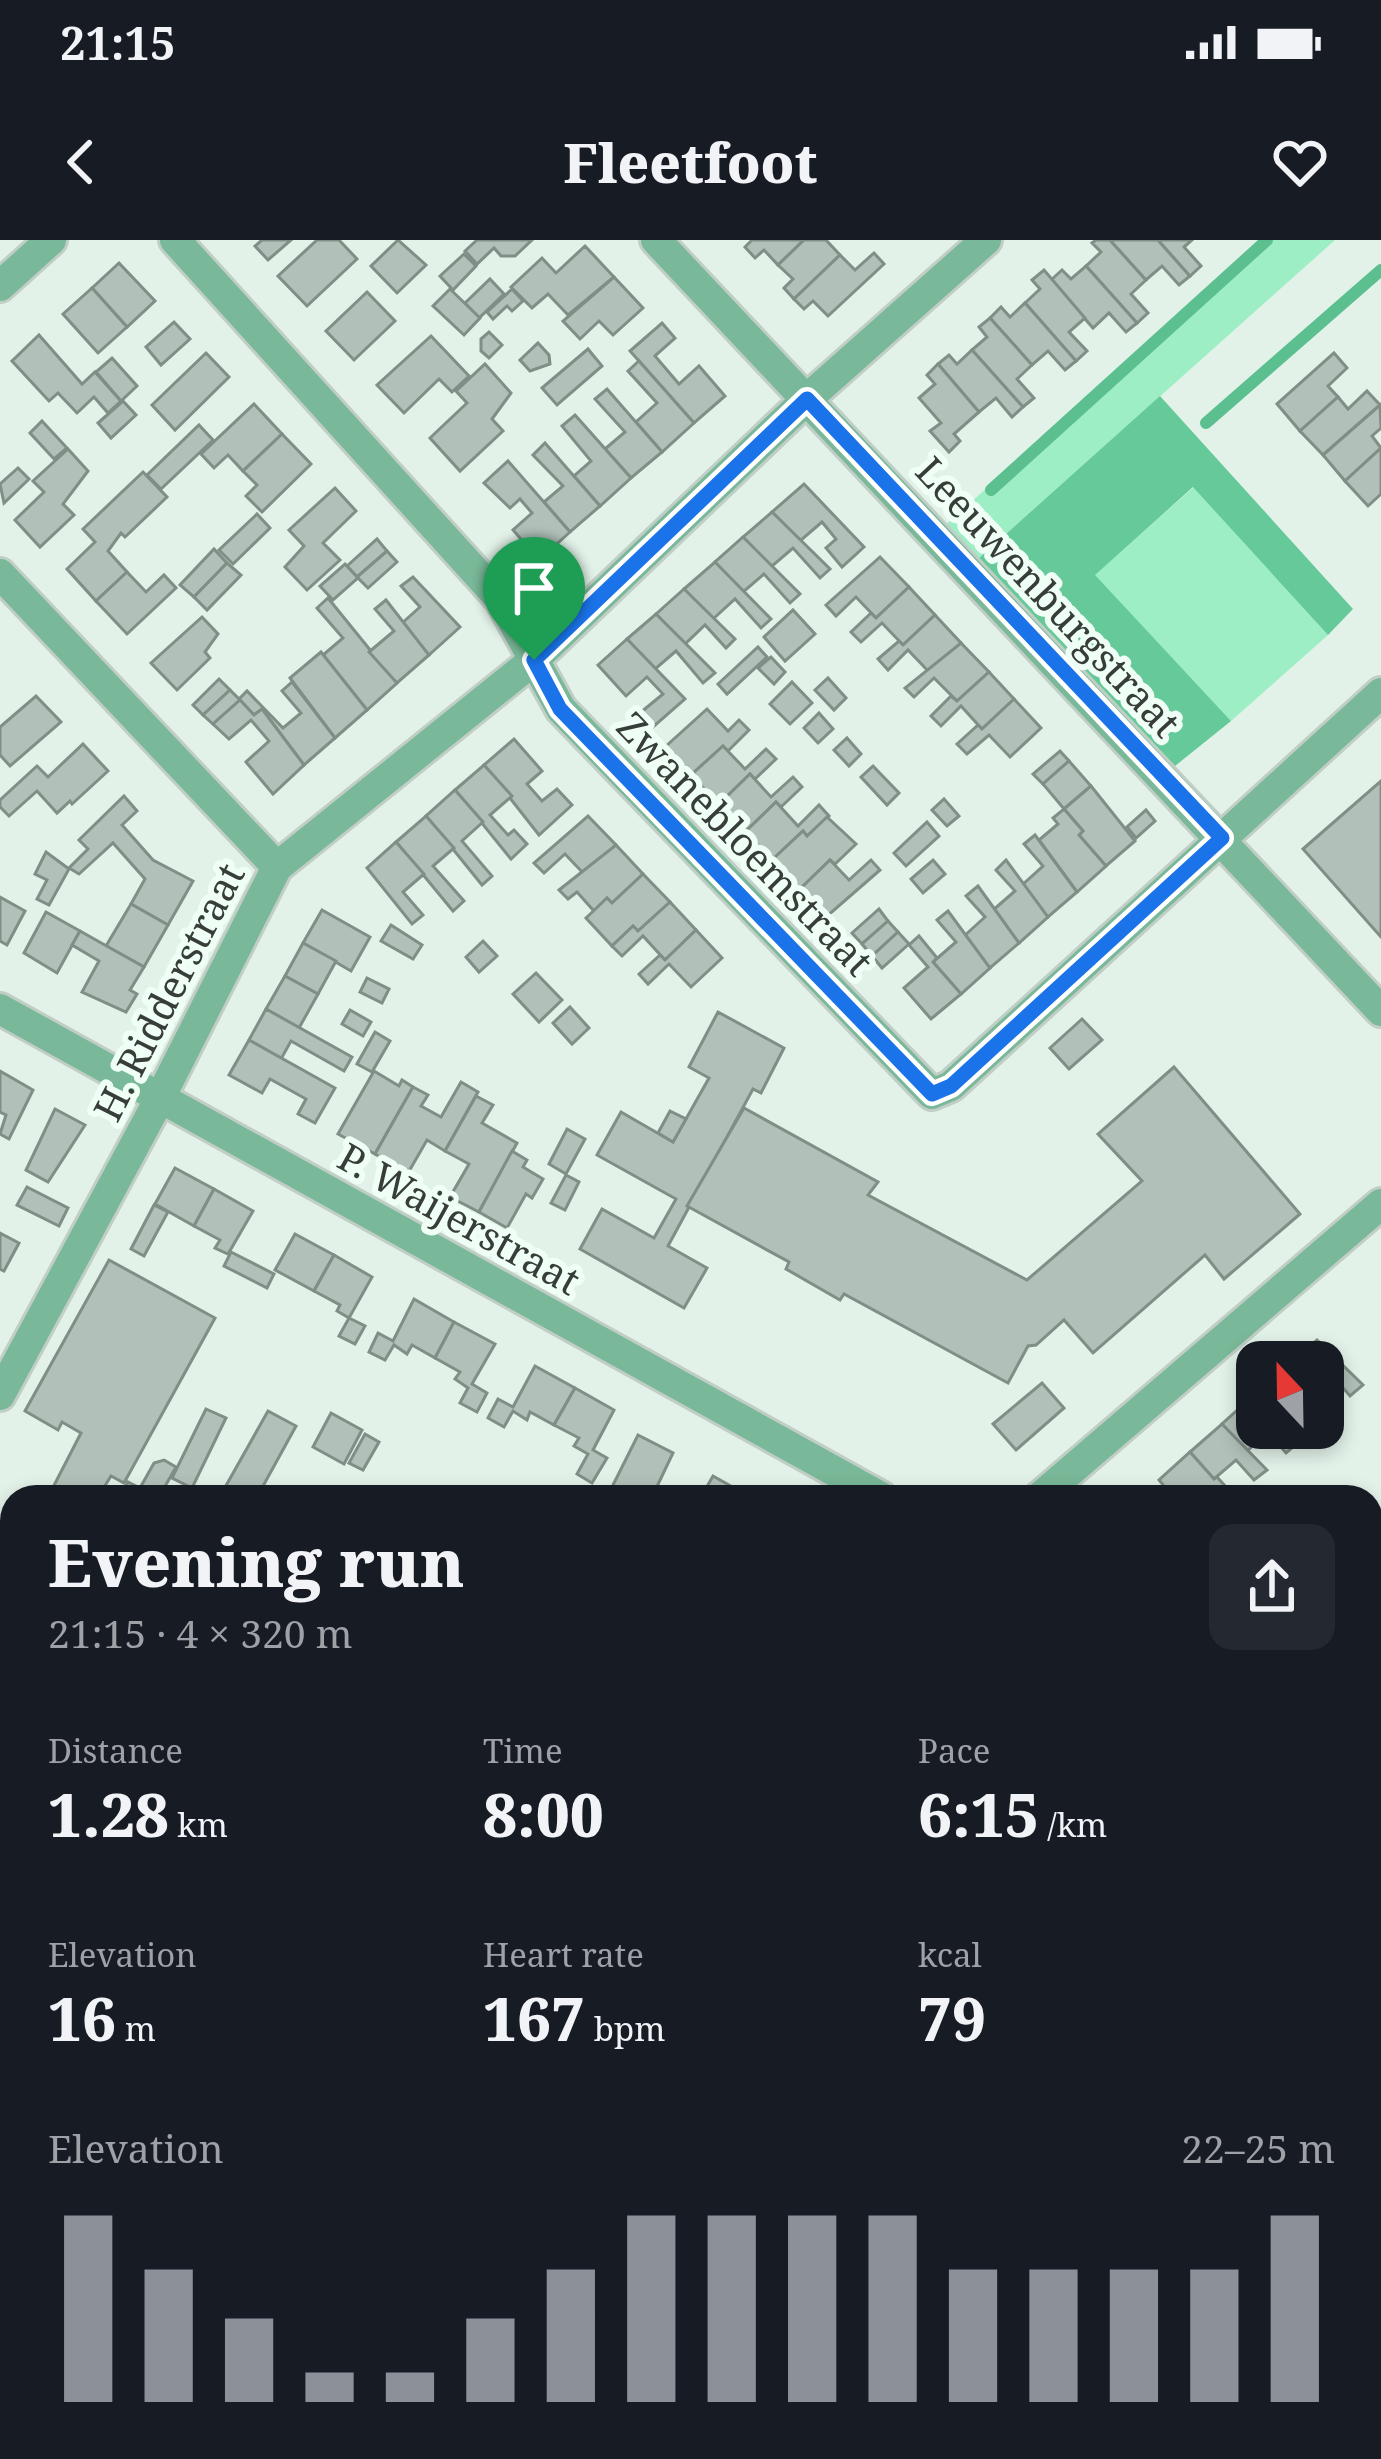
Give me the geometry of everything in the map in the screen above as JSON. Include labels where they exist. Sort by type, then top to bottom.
[{"type":"street","points":[[0,286],[51,240]]},
{"type":"street","name":"Zwanebloemstraat","points":[[175,240],[501,600],[560,709],[932,1094],[951,1086],[1222,838]]},
{"type":"street","name":"Leeuwenburgstraat","points":[[656,240],[1381,1011]]},
{"type":"street","name":"H. Ridderstraat","points":[[0,1395],[160,1098],[277,867],[534,660],[807,399],[986,240]]},
{"type":"street","points":[[0,574],[277,867]]},
{"type":"street","points":[[1222,838],[1381,693]]},
{"type":"street","name":"P. Waijerstraat","points":[[0,1009],[859,1485]]},
{"type":"street","points":[[1054,1485],[1381,1204]]},
{"type":"shaded area","points":[[1267,240],[1335,240],[977,560],[944,526]]},
{"type":"shaded area","points":[[1160,396],[1353,609],[1328,635],[1193,487],[1095,575],[1231,721],[1175,766],[977,560]]},
{"type":"shaded area","points":[[1194,487],[1328,635],[1231,721],[1094,575]]},
{"type":"building","points":[[262,240],[291,240],[268,260],[255,246]]},
{"type":"building","points":[[317,240],[339,240],[357,259],[307,306],[278,276]]},
{"type":"building","points":[[398,240],[426,265],[397,293],[371,266]]},
{"type":"building","points":[[477,240],[532,240],[515,256],[501,256],[494,248],[477,264],[465,251]]},
{"type":"building","points":[[752,240],[804,240],[778,265],[764,250],[755,258],[745,247]]},
{"type":"building","points":[[804,240],[826,240],[840,255],[794,299],[784,288],[793,279],[778,265]]},
{"type":"building","points":[[1110,240],[1146,280],[1131,294],[1148,313],[1137,323],[1086,266],[1101,252],[1092,243]]},
{"type":"building","points":[[1110,240],[1158,240],[1190,276],[1179,285],[1162,266],[1146,280]]},
{"type":"building","points":[[1158,240],[1192,240],[1184,247],[1201,266],[1190,276]]},
{"type":"building","points":[[585,246],[614,277],[568,315],[548,294],[532,308],[511,287],[542,258],[556,273]]},
{"type":"building","points":[[874,253],[884,264],[828,316],[813,301],[804,309],[794,299],[840,255],[855,270]]},
{"type":"building","points":[[464,254],[476,266],[453,290],[440,276]]},
{"type":"building","points":[[119,263],[155,301],[127,327],[92,288]]},
{"type":"building","points":[[1086,266],[1137,323],[1126,332],[1109,313],[1093,328],[1051,280],[1062,270],[1071,279]]},
{"type":"building","points":[[1044,270],[1085,318],[1069,332],[1087,351],[1076,361],[1025,303],[1040,289],[1032,280]]},
{"type":"building","points":[[614,277],[643,308],[613,335],[599,321],[580,339],[563,321]]},
{"type":"building","points":[[490,279],[504,294],[479,318],[465,303]]},
{"type":"building","points":[[92,288],[127,327],[98,353],[63,314]]},
{"type":"building","points":[[450,289],[480,318],[464,335],[433,306]]},
{"type":"building","points":[[512,289],[523,301],[512,311],[507,306],[493,319],[487,312]]},
{"type":"building","points":[[367,292],[395,321],[354,360],[326,331]]},
{"type":"building","points":[[1025,303],[1076,361],[1065,370],[1048,351],[1032,365],[990,318],[1001,307],[1010,317]]},
{"type":"building","points":[[990,318],[1032,365],[1017,379],[1034,398],[1023,407],[972,350],[987,337],[979,327]]},
{"type":"building","points":[[174,322],[190,339],[161,365],[146,347]]},
{"type":"building","points":[[662,323],[675,338],[655,356],[679,384],[699,366],[725,396],[694,423],[630,351]]},
{"type":"building","points":[[489,332],[502,345],[489,358],[481,351],[481,339]]},
{"type":"building","points":[[39,335],[82,384],[95,372],[121,401],[108,413],[94,397],[77,413],[58,393],[49,401],[12,361]]},
{"type":"building","points":[[431,336],[469,376],[452,392],[439,379],[404,413],[377,385]]},
{"type":"building","points":[[538,343],[550,364],[530,371],[520,360]]},
{"type":"building","points":[[588,349],[602,366],[557,405],[542,388]]},
{"type":"building","points":[[972,350],[1023,407],[1012,417],[996,398],[979,412],[938,364],[949,355],[957,364]]},
{"type":"building","points":[[206,353],[229,377],[175,430],[152,405]]},
{"type":"building","points":[[1334,353],[1347,368],[1328,386],[1338,397],[1300,431],[1277,404]]},
{"type":"building","points":[[112,358],[137,386],[121,401],[96,372]]},
{"type":"building","points":[[639,361],[694,423],[662,452],[636,422],[657,403],[628,371]]},
{"type":"building","points":[[485,364],[511,393],[492,419],[503,431],[460,471],[430,438],[467,403],[456,391]]},
{"type":"building","points":[[938,364],[979,412],[954,434],[960,441],[949,452],[930,431],[941,423],[919,398],[935,384],[927,375]]},
{"type":"building","points":[[607,389],[662,452],[631,478],[605,449],[625,432],[595,399]]},
{"type":"building","points":[[1367,391],[1380,405],[1323,455],[1300,431],[1338,397],[1348,409]]},
{"type":"building","points":[[123,401],[136,415],[111,438],[98,423]]},
{"type":"building","points":[[254,404],[282,434],[243,471],[228,455],[214,468],[201,454]]},
{"type":"building","points":[[1380,405],[1381,428],[1372,436],[1381,448],[1345,481],[1323,455]]},
{"type":"building","points":[[575,415],[631,478],[600,506],[574,476],[591,461],[562,426]]},
{"type":"building","points":[[42,421],[67,448],[54,459],[30,433]]},
{"type":"building","points":[[199,425],[213,440],[161,489],[147,475]]},
{"type":"building","points":[[282,434],[311,464],[262,512],[246,496],[257,485],[243,471]]},
{"type":"building","points":[[545,443],[600,506],[570,532],[544,502],[563,486],[533,455]]},
{"type":"building","points":[[1381,448],[1381,494],[1368,506],[1345,481]]},
{"type":"building","points":[[68,449],[88,471],[63,504],[74,515],[40,547],[15,520],[44,492],[33,481]]},
{"type":"building","points":[[508,461],[570,532],[539,560],[513,530],[532,513],[520,499],[510,508],[484,483]]},
{"type":"building","points":[[18,468],[29,479],[4,503],[0,484]]},
{"type":"building","points":[[143,472],[167,497],[125,537],[121,533],[108,551],[127,572],[96,601],[67,569],[95,542],[83,529]]},
{"type":"building","points":[[804,484],[864,547],[842,567],[826,548],[836,539],[822,522],[800,541],[772,512]]},
{"type":"building","points":[[335,488],[356,511],[323,543],[340,560],[307,590],[285,567],[304,546],[289,530]]},
{"type":"building","points":[[772,512],[830,569],[820,578],[793,548],[771,567],[743,537]]},
{"type":"building","points":[[257,514],[270,528],[233,564],[219,550]]},
{"type":"building","points":[[743,537],[800,594],[790,603],[764,574],[742,593],[715,562]]},
{"type":"building","points":[[377,539],[387,551],[357,577],[347,566]]},
{"type":"building","points":[[214,549],[227,563],[194,597],[180,585]]},
{"type":"building","points":[[387,551],[397,562],[368,588],[357,577]]},
{"type":"building","points":[[880,557],[909,587],[876,618],[856,597],[836,616],[826,605]]},
{"type":"building","points":[[715,562],[771,619],[761,628],[735,599],[712,620],[684,589]]},
{"type":"building","points":[[227,563],[241,575],[207,610],[194,597]]},
{"type":"building","points":[[345,564],[358,578],[333,600],[320,586]]},
{"type":"building","points":[[127,572],[146,592],[164,575],[176,588],[127,634],[96,601]]},
{"type":"building","points":[[413,577],[460,627],[429,655],[401,624],[420,607],[401,586]]},
{"type":"building","points":[[909,587],[935,615],[903,645],[882,623],[861,642],[851,632],[871,613],[876,618]]},
{"type":"building","points":[[684,589],[735,639],[726,648],[705,625],[684,645],[656,614]]},
{"type":"building","points":[[328,598],[397,683],[367,710],[323,655],[343,638],[317,608]]},
{"type":"building","points":[[386,600],[429,655],[397,683],[369,652],[394,631],[375,609]]},
{"type":"building","points":[[793,610],[815,634],[785,661],[764,637]]},
{"type":"building","points":[[656,614],[715,673],[703,683],[676,651],[654,670],[627,639]]},
{"type":"building","points":[[935,615],[961,643],[929,672],[908,650],[888,670],[878,659],[899,641],[903,645]]},
{"type":"building","points":[[202,617],[218,634],[205,652],[210,658],[177,690],[151,663]]},
{"type":"building","points":[[627,639],[685,699],[653,727],[640,713],[663,694],[647,677],[626,696],[598,665]]},
{"type":"building","points":[[961,643],[989,672],[957,701],[934,678],[914,697],[905,688]]},
{"type":"building","points":[[758,647],[767,657],[727,694],[718,684]]},
{"type":"building","points":[[321,652],[367,710],[335,738],[290,678]]},
{"type":"building","points":[[771,657],[785,672],[774,684],[758,668]]},
{"type":"building","points":[[989,672],[1014,699],[982,729],[961,706],[941,726],[931,716],[951,696],[957,701]]},
{"type":"building","points":[[828,678],[846,698],[834,710],[815,690]]},
{"type":"building","points":[[219,679],[230,690],[203,715],[193,705]]},
{"type":"building","points":[[292,682],[335,738],[304,765],[262,709],[254,715],[239,699],[247,691],[283,728],[301,713],[282,691]]},
{"type":"building","points":[[792,682],[812,703],[790,724],[770,704]]},
{"type":"building","points":[[230,690],[240,700],[213,724],[203,715]]},
{"type":"building","points":[[36,696],[61,722],[10,766],[0,755],[0,727]]},
{"type":"building","points":[[1014,699],[1041,728],[1010,757],[989,735],[967,754],[957,744],[978,725],[982,729]]},
{"type":"building","points":[[240,700],[254,715],[262,709],[304,765],[273,794],[246,762],[269,741],[251,720],[229,739],[213,724]]},
{"type":"building","points":[[707,709],[728,731],[739,720],[749,730],[728,751],[723,746],[691,775],[665,747]]},
{"type":"building","points":[[819,713],[833,729],[818,743],[804,728]]},
{"type":"building","points":[[847,738],[861,754],[849,766],[834,750]]},
{"type":"building","points":[[514,739],[542,771],[527,784],[542,801],[557,789],[572,805],[539,835],[484,765]]},
{"type":"building","points":[[83,744],[108,771],[72,804],[70,801],[57,813],[37,791],[9,816],[0,807],[0,800],[37,766],[48,777]]},
{"type":"building","points":[[723,746],[745,769],[766,749],[776,759],[755,779],[750,774],[719,804],[691,775]]},
{"type":"building","points":[[1060,751],[1069,761],[1043,784],[1033,774]]},
{"type":"building","points":[[1069,761],[1091,786],[1064,809],[1043,784]]},
{"type":"building","points":[[484,765],[512,796],[490,815],[508,835],[514,830],[527,844],[511,859],[455,790]]},
{"type":"building","points":[[873,766],[899,793],[887,805],[861,777]]},
{"type":"building","points":[[750,774],[771,797],[793,777],[802,787],[781,807],[776,802],[745,832],[719,804]]},
{"type":"building","points":[[1381,781],[1381,937],[1303,849]]},
{"type":"building","points":[[1091,786],[1135,841],[1106,866],[1064,809]]},
{"type":"building","points":[[455,790],[483,822],[462,841],[492,876],[482,885],[426,816]]},
{"type":"building","points":[[124,796],[137,811],[122,825],[153,860],[193,881],[168,925],[131,904],[145,879],[113,843],[79,874],[69,868],[88,849],[79,840]]},
{"type":"building","points":[[944,799],[959,816],[947,826],[932,810]]},
{"type":"building","points":[[776,802],[798,826],[819,805],[829,816],[807,836],[803,831],[772,860],[745,832]]},
{"type":"building","points":[[1064,809],[1106,866],[1077,892],[1039,840],[1058,824],[1053,818]]},
{"type":"building","points":[[1146,810],[1155,821],[1136,838],[1127,827]]},
{"type":"building","points":[[426,816],[454,848],[433,866],[464,901],[453,911],[396,842]]},
{"type":"building","points":[[588,816],[616,845],[584,874],[565,854],[544,873],[534,863]]},
{"type":"building","points":[[827,817],[856,844],[835,864],[830,860],[799,890],[772,860],[803,831],[807,836]]},
{"type":"building","points":[[927,822],[939,836],[906,866],[894,853]]},
{"type":"building","points":[[1035,835],[1077,892],[1048,917],[1021,886],[1043,866],[1024,844]]},
{"type":"building","points":[[396,842],[424,874],[403,892],[423,915],[412,924],[367,868]]},
{"type":"building","points":[[616,845],[643,874],[612,903],[607,898],[594,911],[577,892],[568,899],[559,890]]},
{"type":"building","points":[[46,852],[69,869],[49,905],[37,899],[47,880],[35,874]]},
{"type":"building","points":[[830,860],[849,880],[871,860],[880,870],[825,918],[799,890]]},
{"type":"building","points":[[933,860],[945,874],[923,893],[911,879]]},
{"type":"building","points":[[1006,860],[1048,917],[1019,943],[992,911],[1015,891],[996,870]]},
{"type":"building","points":[[643,874],[670,902],[638,931],[633,926],[612,946],[586,918],[607,898],[612,903]]},
{"type":"building","points":[[978,886],[1019,943],[990,968],[963,937],[985,917],[966,896]]},
{"type":"building","points":[[0,897],[25,911],[7,945],[0,941]]},
{"type":"building","points":[[670,902],[696,930],[665,960],[643,936],[622,956],[612,946],[633,926],[638,931]]},
{"type":"building","points":[[131,904],[168,925],[144,967],[106,946]]},
{"type":"building","points":[[879,909],[888,921],[862,944],[852,933]]},
{"type":"building","points":[[322,910],[370,937],[351,971],[303,943]]},
{"type":"building","points":[[948,911],[990,968],[961,994],[933,962],[956,942],[937,920]]},
{"type":"building","points":[[46,912],[80,931],[57,973],[24,953]]},
{"type":"building","points":[[888,921],[898,932],[872,956],[862,944]]},
{"type":"building","points":[[391,925],[422,945],[413,959],[381,941]]},
{"type":"building","points":[[696,930],[722,958],[691,987],[669,964],[648,984],[639,974],[660,955],[665,960]]},
{"type":"building","points":[[80,931],[144,967],[130,990],[137,994],[126,1012],[82,992],[99,961],[72,945]]},
{"type":"building","points":[[898,932],[909,944],[882,968],[872,956]]},
{"type":"building","points":[[919,936],[937,958],[933,962],[961,994],[931,1019],[904,988],[928,967],[909,945]]},
{"type":"building","points":[[483,941],[497,956],[479,972],[466,957]]},
{"type":"building","points":[[303,943],[336,961],[318,994],[285,976]]},
{"type":"building","points":[[536,973],[562,1000],[539,1022],[513,994]]},
{"type":"building","points":[[285,976],[318,994],[299,1028],[266,1009]]},
{"type":"building","points":[[367,978],[389,989],[382,1003],[360,992]]},
{"type":"building","points":[[570,1007],[589,1028],[572,1044],[553,1023]]},
{"type":"building","points":[[266,1009],[352,1057],[344,1071],[291,1041],[281,1059],[249,1040]]},
{"type":"building","points":[[350,1010],[371,1022],[363,1036],[342,1024]]},
{"type":"building","points":[[718,1012],[784,1048],[761,1093],[753,1089],[668,1246],[707,1268],[684,1308],[580,1249],[602,1209],[654,1238],[676,1199],[597,1155],[621,1112],[673,1142],[709,1078],[689,1067]]},
{"type":"building","points":[[1082,1019],[1102,1040],[1069,1069],[1050,1048]]},
{"type":"building","points":[[375,1032],[390,1041],[372,1072],[357,1064]]},
{"type":"building","points":[[249,1040],[335,1088],[315,1123],[298,1114],[306,1099],[270,1079],[262,1093],[229,1075]]},
{"type":"building","points":[[1174,1067],[1300,1214],[1224,1279],[1205,1255],[1093,1353],[1064,1320],[1036,1345],[1028,1346],[1008,1383],[844,1294],[840,1300],[786,1269],[789,1262],[687,1206],[744,1108],[878,1182],[868,1195],[1027,1280],[1142,1181],[1098,1134]]},
{"type":"building","points":[[0,1071],[33,1090],[9,1139],[0,1134],[6,1115],[0,1112]]},
{"type":"building","points":[[374,1071],[399,1086],[402,1080],[413,1087],[375,1154],[338,1134]]},
{"type":"building","points":[[461,1082],[478,1092],[445,1151],[427,1140],[408,1173],[375,1154],[413,1087],[428,1095],[421,1106],[441,1117]]},
{"type":"building","points":[[476,1096],[493,1105],[482,1123],[517,1143],[479,1212],[450,1197],[469,1164],[445,1151]]},
{"type":"building","points":[[55,1109],[85,1125],[48,1182],[26,1170]]},
{"type":"building","points":[[670,1111],[686,1119],[673,1142],[658,1133]]},
{"type":"building","points":[[567,1129],[585,1139],[566,1174],[549,1164]]},
{"type":"building","points":[[512,1151],[527,1160],[523,1167],[543,1179],[532,1198],[526,1194],[507,1228],[479,1212]]},
{"type":"building","points":[[175,1168],[214,1189],[194,1226],[155,1204]]},
{"type":"building","points":[[566,1175],[579,1182],[565,1210],[551,1203]]},
{"type":"building","points":[[27,1187],[68,1208],[59,1226],[17,1205]]},
{"type":"building","points":[[214,1189],[253,1211],[228,1254],[215,1248],[220,1240],[194,1226]]},
{"type":"building","points":[[154,1205],[168,1212],[144,1256],[131,1249]]},
{"type":"building","points":[[0,1233],[19,1243],[4,1271],[0,1269]]},
{"type":"building","points":[[295,1234],[334,1255],[314,1291],[275,1270]]},
{"type":"building","points":[[231,1252],[274,1274],[267,1288],[224,1266]]},
{"type":"building","points":[[334,1255],[372,1277],[349,1318],[337,1311],[340,1305],[314,1291]]},
{"type":"building","points":[[109,1260],[215,1318],[124,1483],[111,1476],[105,1485],[54,1485],[81,1433],[62,1422],[58,1430],[25,1411]]},
{"type":"building","points":[[414,1299],[454,1322],[435,1358],[412,1345],[407,1354],[394,1345],[385,1360],[369,1352],[378,1333],[393,1341]]},
{"type":"building","points":[[349,1318],[365,1326],[355,1344],[339,1336]]},
{"type":"building","points":[[454,1322],[495,1344],[472,1384],[487,1393],[477,1412],[460,1403],[468,1388],[455,1379],[460,1372],[435,1358]]},
{"type":"building","points":[[535,1366],[575,1388],[554,1425],[530,1412],[527,1420],[513,1411],[504,1427],[488,1418],[498,1399],[513,1407]]},
{"type":"building","points":[[1344,1366],[1363,1385],[1350,1396],[1344,1389]]},
{"type":"building","points":[[1042,1383],[1064,1408],[1016,1450],[993,1424]]},
{"type":"building","points":[[575,1388],[614,1410],[593,1450],[607,1458],[592,1483],[577,1474],[588,1454],[574,1446],[579,1438],[554,1425]]},
{"type":"building","points":[[206,1409],[226,1418],[193,1485],[172,1478]]},
{"type":"building","points":[[268,1411],[296,1426],[264,1485],[226,1485]]},
{"type":"building","points":[[1236,1411],[1236,1440],[1222,1424]]},
{"type":"building","points":[[331,1413],[362,1430],[344,1464],[313,1447]]},
{"type":"building","points":[[1222,1424],[1236,1438],[1236,1449],[1246,1449],[1267,1470],[1254,1480],[1236,1460],[1214,1479],[1190,1452]]},
{"type":"building","points":[[365,1434],[379,1442],[363,1470],[349,1463]]},
{"type":"building","points":[[638,1435],[673,1453],[658,1485],[613,1485]]},
{"type":"building","points":[[1190,1452],[1224,1485],[1163,1485],[1159,1480]]},
{"type":"building","points":[[164,1460],[176,1467],[166,1485],[142,1485],[154,1463]]},
{"type":"building","points":[[713,1476],[729,1485],[708,1485]]},
{"type":"waterway","points":[[991,490],[1267,240]]},
{"type":"waterway","points":[[1206,423],[1381,270]]},
{"type":"route","points":[[807,399],[1222,838],[951,1086],[932,1094],[560,709],[534,660],[807,399]]}]
